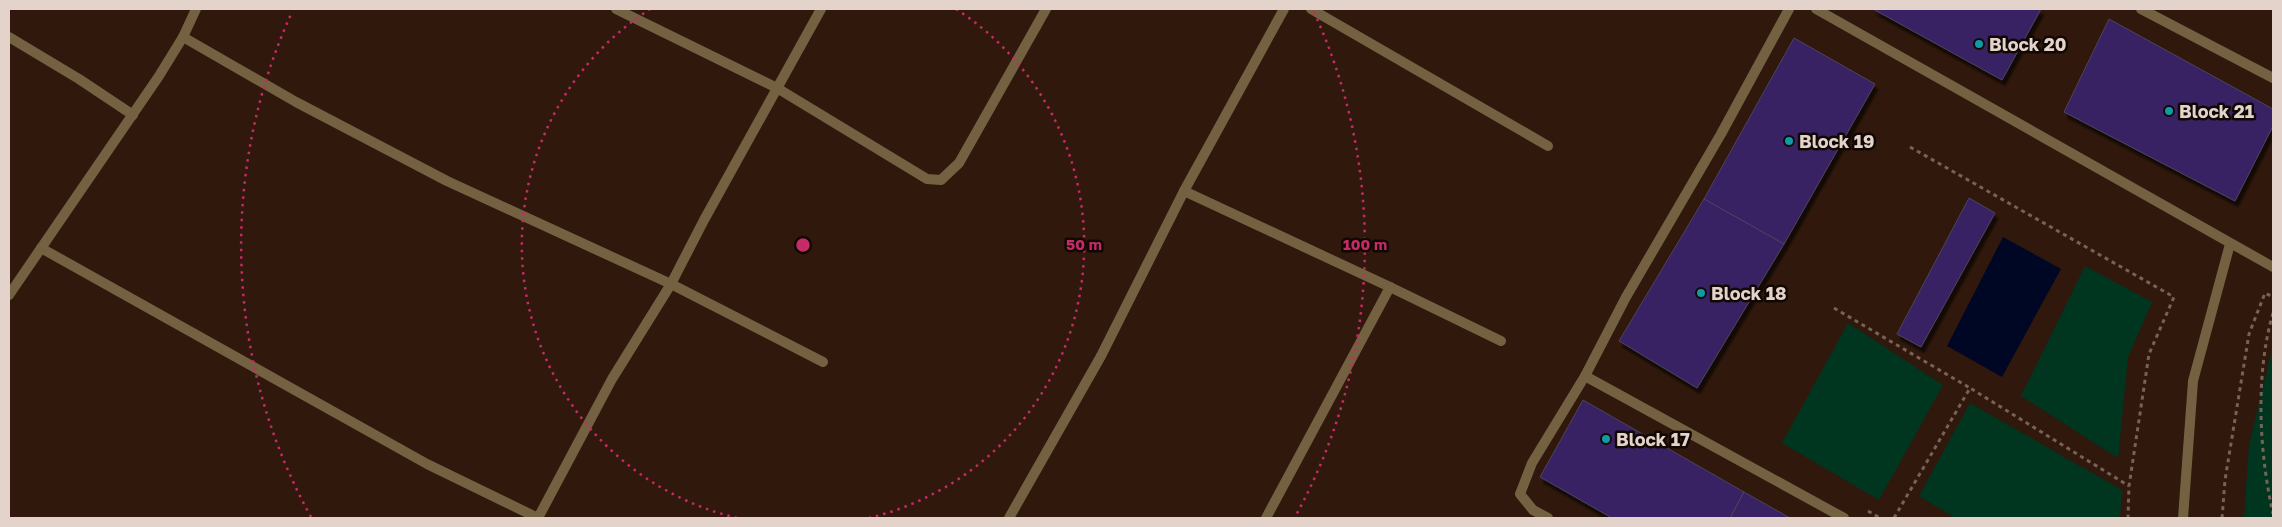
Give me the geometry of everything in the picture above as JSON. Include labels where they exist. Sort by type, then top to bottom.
[{"type":"street","points":[[9,295],[133,115],[183,37],[196,9]]},
{"type":"street","points":[[616,9],[776,88],[927,179],[942,180],[959,163],[1046,9]]},
{"type":"street","points":[[41,248],[427,464],[538,518],[612,379],[671,284],[776,88],[821,9]]},
{"type":"street","points":[[1009,518],[1101,356],[1184,191],[1284,9]]},
{"type":"street","points":[[1311,9],[1548,146]]},
{"type":"street","points":[[1548,518],[1533,510],[1520,494],[1532,463],[1585,376],[1626,297],[1721,134],[1790,9]]},
{"type":"street","points":[[1816,9],[2273,267]]},
{"type":"street","points":[[2142,9],[2273,78]]},
{"type":"street","points":[[9,37],[79,79],[133,115]]},
{"type":"street","points":[[183,37],[296,102],[448,181],[671,284],[822,362]]},
{"type":"street","points":[[1184,191],[1501,341]]},
{"type":"street","points":[[2184,518],[2193,381],[2230,244]]},
{"type":"street","points":[[1266,518],[1390,287]]},
{"type":"street","points":[[1585,376],[1844,518]]},
{"type":"path","points":[[1910,147],[2174,297],[2149,354],[2129,486],[2128,518]]},
{"type":"path","points":[[2222,518],[2225,480],[2249,334],[2264,292],[2273,297]]},
{"type":"path","points":[[1834,308],[1970,388],[2129,486]]},
{"type":"path","points":[[2273,313],[2265,341],[2262,369],[2263,450],[2273,514]]},
{"type":"path","points":[[1894,518],[1970,388]]},
{"type":"green space","points":[[2085,266],[2152,302],[2128,357],[2118,458],[2021,396]]},
{"type":"green space","points":[[1848,323],[1943,385],[1879,500],[1782,443]]},
{"type":"green space","points":[[2273,345],[2273,518],[2244,518],[2249,446]]},
{"type":"green space","points":[[1970,403],[2122,490],[2120,518],[1955,518],[1919,496]]},
{"type":"water","points":[[2003,237],[2061,269],[2002,377],[1947,346]]},
{"type":"building","name":"Block 20","points":[[1873,9],[2041,9],[2002,80]]},
{"type":"building","name":"Block 21","points":[[2109,19],[2273,109],[2273,126],[2235,201],[2064,112]]},
{"type":"building","name":"Block 19","points":[[1794,38],[1875,84],[1784,244],[1704,199]]},
{"type":"building","points":[[1969,198],[1995,213],[1921,347],[1897,334]]},
{"type":"building","name":"Block 18","points":[[1704,199],[1784,244],[1697,388],[1619,341]]},
{"type":"building","name":"Block 17","points":[[1583,400],[1744,492],[1730,518],[1612,518],[1540,477]]},
{"type":"building","points":[[1744,492],[1790,518],[1730,518]]},
{"type":"place","name":"Block 20","points":[[1979,44]]},
{"type":"place","name":"Block 21","points":[[2169,111]]},
{"type":"place","name":"Block 19","points":[[1789,141]]},
{"type":"place","name":"Block 18","points":[[1701,293]]},
{"type":"place","name":"Block 17","points":[[1606,439]]}]
